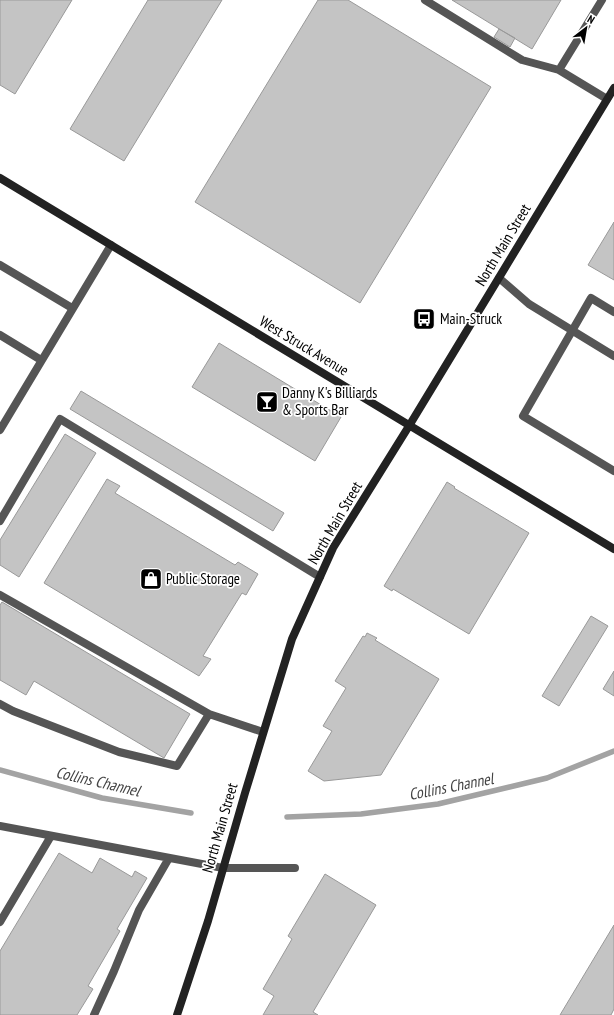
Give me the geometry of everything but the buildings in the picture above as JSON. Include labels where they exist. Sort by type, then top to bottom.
[{"type":"main road","name":"North Main Street","points":[[177,1015],[208,921],[263,732],[292,639],[333,548],[409,426],[614,88]]},
{"type":"main road","name":"West Struck Avenue","points":[[0,178],[614,549]]},
{"type":"lane","points":[[425,0],[522,60],[559,70],[607,99]]},
{"type":"lane","points":[[559,70],[602,0]]},
{"type":"lane","points":[[0,430],[111,245]]},
{"type":"lane","points":[[0,265],[72,308]]},
{"type":"lane","points":[[499,278],[529,304],[614,356]]},
{"type":"lane","points":[[614,312],[591,298],[522,416],[614,470]]},
{"type":"lane","points":[[0,335],[41,360]]},
{"type":"lane","points":[[0,521],[60,418],[320,577]]},
{"type":"lane","points":[[0,594],[210,714],[263,732]]},
{"type":"lane","points":[[0,704],[13,711],[119,752],[178,766],[210,714]]},
{"type":"lane","points":[[0,826],[223,868],[295,868]]},
{"type":"lane","points":[[0,922],[51,836]]},
{"type":"lane","points":[[94,1015],[114,972],[139,910],[169,858]]},
{"type":"waterway","name":"Collins Channel","points":[[287,817],[361,814],[438,804],[547,778],[614,751]]},
{"type":"waterway","name":"Collins Channel","points":[[0,770],[102,798],[191,813]]},
{"type":"place","name":"Main-Struck","points":[[424,319]]},
{"type":"place","name":"Danny K's Billiards & Sports Bar","points":[[267,402]]},
{"type":"place","name":"Public Storage","points":[[151,579]]}]
